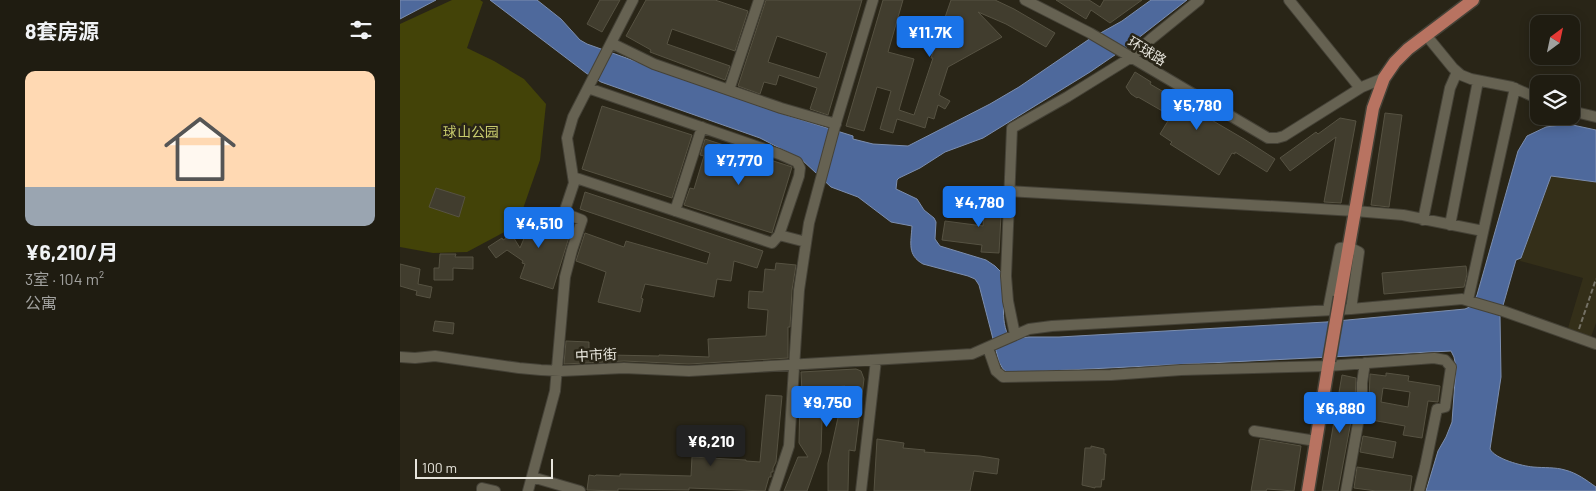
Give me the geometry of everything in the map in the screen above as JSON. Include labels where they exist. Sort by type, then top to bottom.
[{"type":"main road","points":[[1308,491],[1373,108],[1384,78],[1401,55],[1473,0]]},
{"type":"street","points":[[528,491],[555,391],[565,277],[582,220],[564,213],[574,183],[567,138],[568,130],[633,0]]},
{"type":"street","points":[[729,90],[759,0]]},
{"type":"street","points":[[774,491],[789,446],[799,290],[806,242],[818,186],[873,0]]},
{"type":"street","name":"环球路","points":[[1025,0],[1090,33],[1263,136],[1273,138],[1284,136],[1360,88],[1384,78]]},
{"type":"street","points":[[1013,336],[1006,276],[1012,128],[1067,98],[1128,56],[1199,0]]},
{"type":"street","points":[[1289,0],[1360,88]]},
{"type":"street","points":[[1426,35],[1457,72],[1466,78],[1514,88],[1530,95]]},
{"type":"street","points":[[610,46],[654,64],[836,125]]},
{"type":"street","points":[[1424,220],[1450,88],[1457,72]]},
{"type":"street","points":[[1450,225],[1478,80]]},
{"type":"street","points":[[573,177],[772,243],[779,235],[799,176],[799,164],[795,161],[590,84]]},
{"type":"street","points":[[1471,301],[1483,232],[1514,88]]},
{"type":"street","points":[[1580,113],[1596,117]]},
{"type":"street","points":[[674,211],[702,127]]},
{"type":"street","points":[[1010,191],[1403,215],[1483,232]]},
{"type":"street","points":[[779,235],[806,242]]},
{"type":"street","points":[[1328,310],[1340,248],[1349,247],[1359,252],[1351,308]]},
{"type":"street","name":"中市街","points":[[400,357],[435,356],[519,368],[556,371],[624,368],[689,371],[972,354],[1029,329],[1052,326],[1328,310],[1462,299],[1503,311],[1596,344]]},
{"type":"street","points":[[989,347],[996,371],[1003,377],[1111,375],[1434,358],[1445,360],[1451,366],[1445,407],[1437,408],[1419,491]]},
{"type":"street","points":[[861,491],[876,360]]},
{"type":"street","points":[[1346,491],[1362,401],[1365,363]]},
{"type":"street","points":[[1254,431],[1316,441]]},
{"type":"street","points":[[532,477],[580,491]]},
{"type":"street","points":[[482,491],[482,488],[495,491]]},
{"type":"path","points":[[1576,337],[1596,279]]},
{"type":"shaded area","points":[[1551,176],[1596,182],[1596,323],[1591,337],[1568,328],[1583,278],[1520,261]]},
{"type":"green space","name":"球山公园","points":[[452,0],[480,0],[483,2],[467,48],[524,79],[546,104],[540,160],[518,223],[467,252],[433,253],[400,247],[400,24]]},
{"type":"water","points":[[400,0],[436,0],[400,19]]},
{"type":"water","points":[[490,0],[537,0],[561,19],[580,40],[587,44],[789,116],[853,136],[853,139],[873,144],[908,146],[1019,87],[1088,40],[1122,21],[1151,0],[1187,0],[1128,46],[1090,72],[983,138],[945,152],[897,180],[896,189],[917,199],[924,210],[934,218],[936,222],[935,239],[940,246],[986,260],[1003,274],[1004,323],[1010,339],[1326,322],[1465,309],[1472,306],[1477,295],[1518,151],[1527,136],[1546,127],[1561,125],[1573,125],[1596,130],[1596,182],[1551,176],[1521,258],[1516,260],[1500,316],[1501,377],[1490,449],[1497,456],[1516,464],[1557,468],[1574,473],[1596,487],[1596,491],[1426,491],[1438,451],[1452,422],[1456,367],[1451,351],[1008,373],[999,362],[979,285],[975,279],[923,264],[914,257],[911,248],[912,226],[891,222],[858,197],[831,187],[801,159],[760,138],[601,82],[586,73]]},
{"type":"building","points":[[600,0],[620,0],[602,32],[587,24]]},
{"type":"building","points":[[646,0],[715,0],[748,11],[735,51],[672,29],[667,44],[730,66],[725,80],[650,52],[651,50],[626,36]]},
{"type":"building","points":[[766,0],[862,0],[828,115],[810,109],[817,88],[779,75],[776,85],[764,82],[760,94],[738,86]],"holes":[[[777,36],[827,53],[819,78],[768,62]]]},
{"type":"building","points":[[883,0],[903,0],[888,52],[914,59],[899,110],[914,115],[951,0],[995,0],[1055,33],[1046,47],[1006,24],[978,12],[1002,37],[948,67],[939,95],[950,101],[945,109],[938,105],[934,119],[928,117],[925,128],[897,119],[893,133],[880,129],[891,91],[877,87],[864,131],[846,126]]},
{"type":"building","points":[[1056,0],[1089,0],[1100,7],[1104,0],[1142,0],[1110,23],[1091,10],[1086,19]]},
{"type":"building","points":[[1135,72],[1151,82],[1150,84],[1275,159],[1267,172],[1235,152],[1235,154],[1232,153],[1219,175],[1170,144],[1172,142],[1160,134],[1171,116],[1137,98],[1126,87]]},
{"type":"building","points":[[602,106],[692,135],[672,198],[582,169]]},
{"type":"building","points":[[1385,113],[1402,115],[1389,207],[1371,205]]},
{"type":"building","points":[[1340,118],[1356,121],[1341,203],[1324,202],[1336,137],[1290,171],[1280,158],[1316,132],[1318,134]]},
{"type":"building","points":[[705,139],[792,167],[772,233],[684,205],[690,188],[694,189],[704,156],[700,155]]},
{"type":"building","points":[[436,188],[465,197],[459,217],[429,207]]},
{"type":"building","points":[[585,192],[763,251],[757,268],[734,261],[731,281],[717,279],[714,297],[645,284],[640,312],[598,302],[606,272],[576,261],[585,233],[624,247],[626,241],[707,264],[710,253],[580,209]]},
{"type":"building","points":[[985,195],[1002,196],[999,253],[981,252],[982,245],[942,240],[945,221],[983,226]]},
{"type":"building","points":[[536,210],[573,224],[553,289],[520,278],[525,264],[522,263],[523,261],[507,250],[496,258],[488,247],[502,238],[503,240],[512,235],[520,248]]},
{"type":"building","points":[[440,254],[456,254],[455,257],[473,257],[473,269],[453,268],[453,280],[434,280],[434,268],[439,268]]},
{"type":"building","points":[[776,263],[796,265],[792,290],[790,327],[788,327],[788,358],[689,364],[624,361],[564,364],[566,341],[589,342],[589,352],[610,352],[610,355],[709,357],[708,339],[766,336],[768,310],[748,308],[749,291],[763,292],[765,269],[775,270]]},
{"type":"building","points":[[400,264],[420,269],[418,284],[432,287],[430,298],[416,295],[417,291],[400,286]]},
{"type":"building","points":[[1466,266],[1467,274],[1464,287],[1384,294],[1382,273]]},
{"type":"building","points":[[435,321],[454,323],[453,334],[433,331]]},
{"type":"building","points":[[856,369],[861,371],[864,379],[855,451],[849,450],[848,491],[828,491],[828,463],[845,386],[823,388],[821,452],[807,491],[784,491],[798,457],[808,457],[799,443],[800,392],[802,392],[801,372]]},
{"type":"building","points":[[1386,373],[1409,376],[1408,381],[1440,386],[1438,402],[1428,401],[1422,438],[1403,435],[1405,426],[1366,419],[1370,374],[1386,376]],"holes":[[[1383,388],[1410,392],[1408,407],[1381,402]]]},
{"type":"building","points":[[1342,375],[1356,378],[1355,400],[1338,491],[1322,491]]},
{"type":"building","points":[[766,395],[782,396],[776,462],[765,491],[689,488],[689,490],[587,490],[589,475],[691,476],[692,457],[760,462]]},
{"type":"building","points":[[1363,436],[1396,442],[1393,458],[1360,452]]},
{"type":"building","points":[[877,439],[904,443],[903,448],[925,450],[924,452],[999,459],[997,474],[974,471],[970,491],[874,491]]},
{"type":"building","points":[[1260,439],[1301,446],[1294,491],[1267,489],[1266,491],[1251,491]]},
{"type":"building","points":[[1091,446],[1104,449],[1104,454],[1106,454],[1104,480],[1102,479],[1101,487],[1095,488],[1082,485],[1085,448],[1091,448]]},
{"type":"building","points":[[1357,467],[1412,476],[1410,491],[1376,491],[1354,488]]}]
